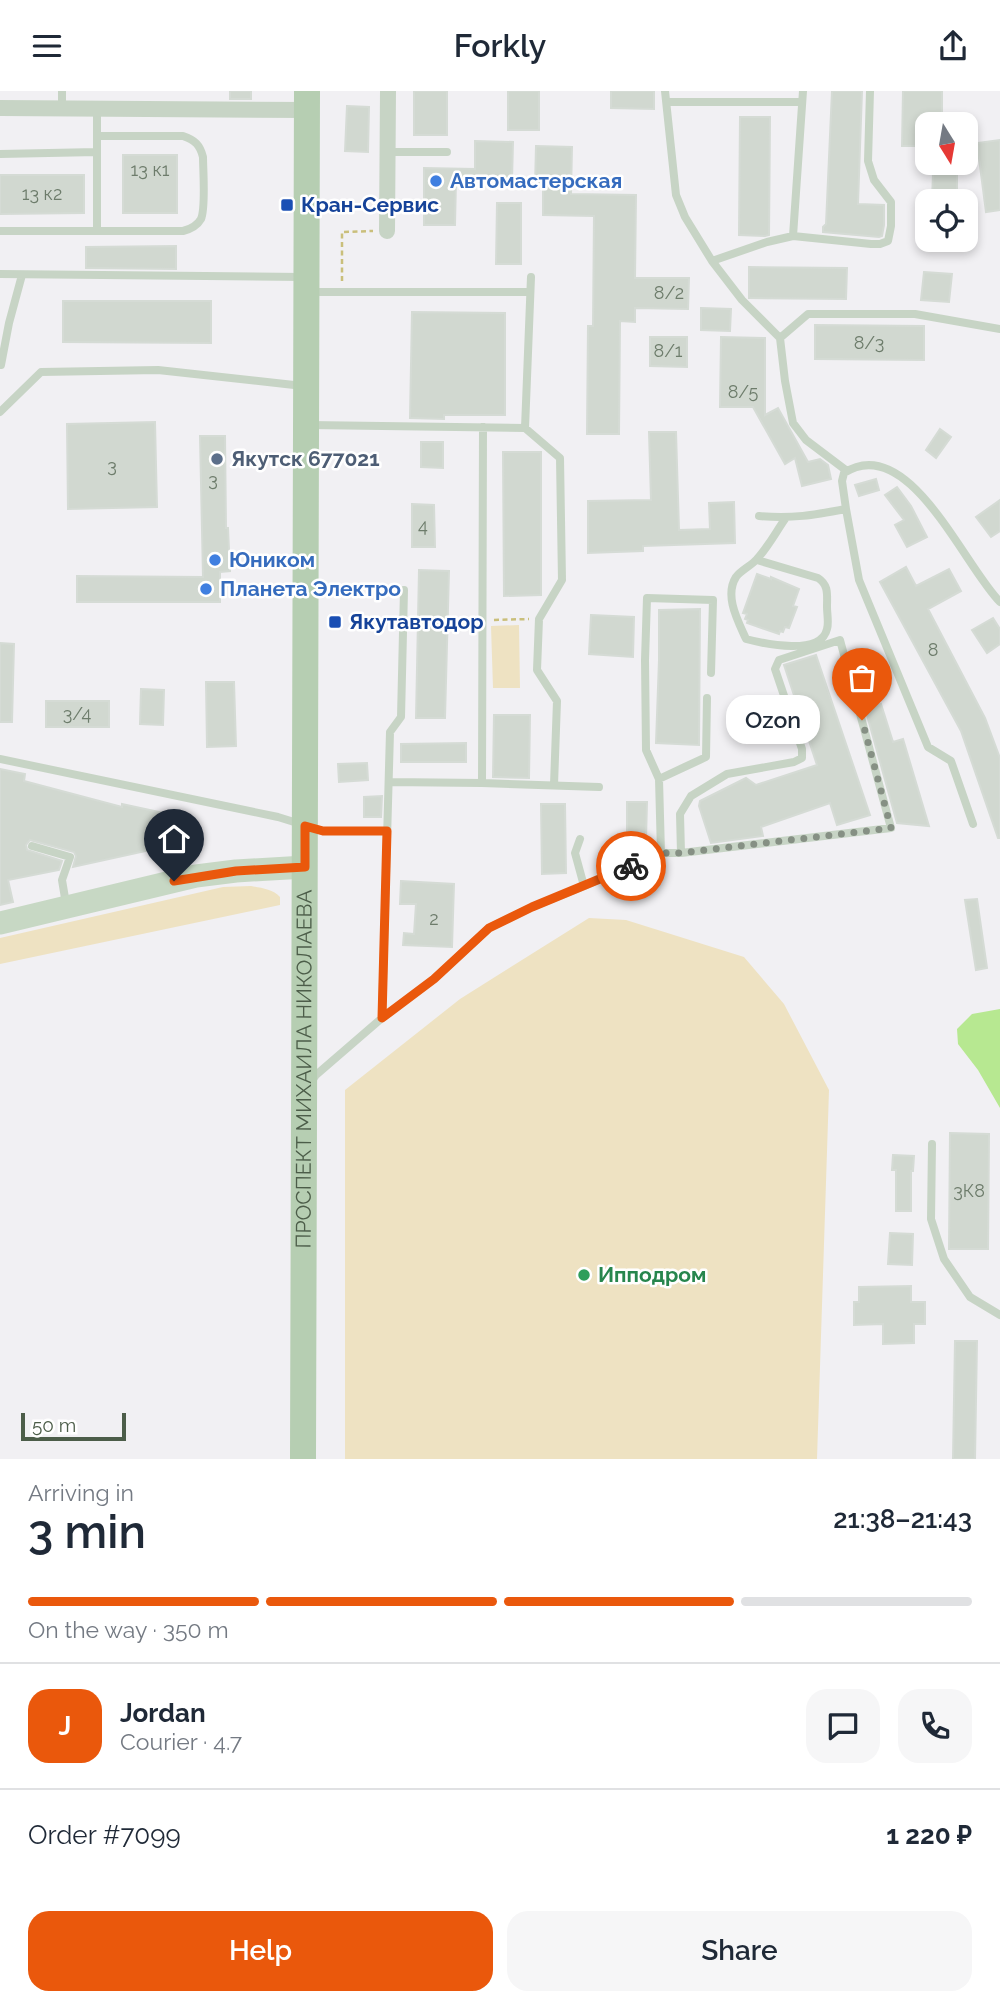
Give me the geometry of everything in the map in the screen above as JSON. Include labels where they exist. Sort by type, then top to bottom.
[{"type":"main road","name":"ПРОСПЕКТ МИХАИЛА НИКОЛАЕВА","points":[[303,1459],[307,101]]},
{"type":"street","points":[[387,231],[388,91]]},
{"type":"street","points":[[0,108],[97,109],[307,101]]},
{"type":"street","points":[[0,923],[195,876],[305,867]]},
{"type":"lane","points":[[62,91],[62,109]]},
{"type":"lane","points":[[665,91],[676,195],[685,217],[712,261],[742,300],[780,338],[793,423],[806,440],[847,471]]},
{"type":"lane","points":[[793,236],[803,91]]},
{"type":"lane","points":[[712,261],[793,236],[871,244],[888,241],[891,202],[874,180],[868,161],[870,91]]},
{"type":"lane","points":[[667,102],[802,103]]},
{"type":"lane","points":[[97,109],[97,231]]},
{"type":"lane","points":[[0,231],[183,230],[192,228],[201,220],[201,149],[192,139],[183,136],[97,136]]},
{"type":"lane","points":[[0,154],[97,152]]},
{"type":"lane","points":[[388,152],[447,152]]},
{"type":"lane","points":[[0,274],[306,284],[342,292],[530,292]]},
{"type":"lane","points":[[1,365],[22,275]]},
{"type":"lane","points":[[525,428],[531,277]]},
{"type":"lane","points":[[780,338],[808,314],[920,314],[1000,329]]},
{"type":"lane","points":[[0,412],[41,372],[158,370],[306,386]]},
{"type":"lane","points":[[306,425],[525,428],[560,458],[562,580],[539,619],[537,670],[557,701],[554,785]]},
{"type":"lane","points":[[482,783],[483,427]]},
{"type":"lane","points":[[973,824],[951,761],[928,747],[859,580],[842,481],[844,473],[865,464],[880,465],[903,476],[924,497],[1000,602]]},
{"type":"lane","points":[[759,516],[785,519],[846,509]]},
{"type":"lane","points":[[757,560],[818,577],[824,582],[827,590],[827,631],[820,640],[808,646],[746,639],[734,614],[731,594],[736,577],[757,560],[785,519]]},
{"type":"lane","points":[[382,1018],[390,732],[401,717],[404,590]]},
{"type":"lane","points":[[661,853],[659,779],[646,750],[647,598],[713,600],[711,673]]},
{"type":"lane","points":[[304,1093],[316,1075],[382,1018],[434,979],[489,928],[532,907],[661,853],[681,853],[891,828],[839,640],[779,660],[775,669],[802,749],[802,758],[727,774],[691,796],[680,814],[681,853]]},
{"type":"lane","points":[[659,779],[706,757],[708,698]]},
{"type":"lane","points":[[0,759],[278,817],[323,831],[387,831]]},
{"type":"lane","points":[[389,782],[599,787]]},
{"type":"lane","points":[[580,839],[575,853],[584,885]]},
{"type":"lane","points":[[32,846],[70,857],[62,880],[66,907]]},
{"type":"lane","points":[[932,1144],[931,1219],[944,1259],[970,1297],[1000,1315]]},
{"type":"path","points":[[342,292],[342,232],[387,231]]},
{"type":"path","points":[[482,620],[539,619]]},
{"type":"shaded area","points":[[519,625],[520,688],[493,688],[491,626]]},
{"type":"shaded area","points":[[251,886],[274,892],[280,897],[280,905],[0,964],[0,938],[223,887]]},
{"type":"shaded area","name":"Ипподром","points":[[589,918],[626,920],[744,957],[784,1004],[829,1090],[817,1459],[345,1459],[345,1090],[460,999]]},
{"type":"shaded area","points":[[1000,1009],[1000,1108],[978,1070],[958,1044],[957,1029],[972,1014]]},
{"type":"building","points":[[230,91],[251,91],[251,99],[230,99]]},
{"type":"building","points":[[414,91],[447,91],[447,135],[414,135]]},
{"type":"building","points":[[508,91],[539,91],[539,130],[508,130]]},
{"type":"building","points":[[611,91],[654,91],[654,109],[611,108]]},
{"type":"building","points":[[832,91],[862,91],[858,204],[884,205],[884,225],[882,236],[879,237],[823,232],[826,224]]},
{"type":"building","points":[[903,91],[942,91],[942,112],[915,112],[915,146],[902,146]]},
{"type":"building","points":[[347,106],[369,107],[368,152],[345,151]]},
{"type":"building","points":[[740,117],[770,117],[769,235],[765,236],[739,235]]},
{"type":"building","points":[[1000,140],[1000,210],[986,212],[978,143]]},
{"type":"building","points":[[475,141],[513,142],[512,181],[456,180],[455,225],[424,225],[424,168],[475,169]]},
{"type":"building","points":[[536,146],[572,147],[571,194],[636,195],[635,278],[689,278],[688,309],[635,308],[635,322],[620,321],[619,434],[587,434],[588,326],[593,326],[594,216],[543,215],[543,186],[535,186]]},
{"type":"building","points":[[123,155],[177,155],[177,213],[123,213]]},
{"type":"building","points":[[0,175],[84,175],[84,213],[0,214]]},
{"type":"building","points":[[933,175],[957,175],[957,189],[932,189]]},
{"type":"building","points":[[497,203],[521,203],[521,264],[496,264]]},
{"type":"building","points":[[176,246],[176,269],[86,268],[86,247]]},
{"type":"building","points":[[749,267],[847,268],[846,299],[749,298]]},
{"type":"building","points":[[924,272],[952,274],[949,302],[921,300]]},
{"type":"building","points":[[63,301],[211,301],[211,343],[63,342]]},
{"type":"building","points":[[701,308],[731,309],[730,331],[701,330]]},
{"type":"building","points":[[412,312],[505,313],[505,415],[410,418]]},
{"type":"building","points":[[815,325],[924,326],[924,360],[815,359]]},
{"type":"building","points":[[650,337],[687,337],[687,367],[650,366]]},
{"type":"building","points":[[721,337],[765,338],[765,415],[778,408],[808,462],[820,459],[828,465],[831,479],[802,486],[795,458],[785,464],[753,407],[720,407]]},
{"type":"building","points":[[155,422],[157,507],[68,509],[67,424]]},
{"type":"building","points":[[940,429],[951,437],[936,458],[926,450]]},
{"type":"building","points":[[649,432],[676,432],[679,530],[710,529],[709,503],[734,502],[735,543],[643,546],[643,551],[588,553],[588,501],[651,500]]},
{"type":"building","points":[[200,436],[225,436],[226,528],[230,571],[220,572],[220,602],[77,602],[77,576],[203,577]]},
{"type":"building","points":[[421,442],[443,442],[443,468],[421,467]]},
{"type":"building","points":[[503,452],[541,452],[541,595],[504,596]]},
{"type":"building","points":[[876,479],[879,490],[859,496],[855,485]]},
{"type":"building","points":[[897,487],[911,506],[927,537],[907,547],[895,525],[904,520],[885,495]]},
{"type":"building","points":[[1000,500],[1000,531],[991,537],[976,517]]},
{"type":"building","points":[[412,504],[434,505],[435,547],[412,547]]},
{"type":"building","points":[[906,567],[916,586],[949,569],[961,591],[928,609],[985,718],[1000,758],[1000,838],[961,731],[880,582]]},
{"type":"building","points":[[419,570],[449,571],[445,718],[416,718]]},
{"type":"building","points":[[757,574],[799,589],[793,606],[797,607],[789,628],[785,627],[779,634],[747,623],[748,620],[745,619],[747,614],[743,613]]},
{"type":"building","points":[[700,609],[699,745],[656,743],[659,610]]},
{"type":"building","points":[[591,615],[634,617],[633,657],[589,654]]},
{"type":"building","points":[[993,618],[1000,629],[1000,644],[987,653],[972,630]]},
{"type":"building","points":[[0,643],[14,644],[12,722],[0,722]]},
{"type":"building","points":[[816,655],[870,815],[837,825],[830,803],[761,827],[763,836],[711,843],[699,806],[700,801],[746,778],[756,785],[817,765],[784,665]]},
{"type":"building","points":[[206,682],[234,682],[236,746],[207,747]]},
{"type":"building","points":[[141,689],[164,690],[163,725],[140,724]]},
{"type":"building","points":[[46,701],[109,701],[109,727],[46,727]]},
{"type":"building","points":[[881,704],[893,742],[903,739],[929,826],[897,823],[865,708]]},
{"type":"building","points":[[494,715],[530,715],[529,778],[493,777]]},
{"type":"building","points":[[466,743],[466,762],[401,762],[401,744]]},
{"type":"building","points":[[367,763],[368,780],[339,782],[338,764]]},
{"type":"building","points":[[0,769],[25,774],[24,781],[122,807],[122,804],[192,819],[200,839],[73,867],[76,856],[74,852],[30,840],[26,845],[27,850],[62,861],[59,870],[8,880],[13,902],[0,905]]},
{"type":"building","points":[[382,796],[381,817],[364,817],[364,797]]},
{"type":"building","points":[[627,802],[647,802],[646,839],[627,839]]},
{"type":"building","points":[[541,804],[565,804],[566,873],[542,874]]},
{"type":"building","points":[[401,881],[454,884],[452,947],[403,945],[404,933],[414,934],[416,904],[400,904]]},
{"type":"building","points":[[977,899],[987,968],[976,970],[965,900]]},
{"type":"building","points":[[950,1133],[989,1134],[988,1249],[949,1249]]},
{"type":"building","points":[[893,1155],[914,1156],[911,1171],[911,1211],[896,1211],[896,1170],[892,1170]]},
{"type":"building","points":[[890,1233],[913,1234],[912,1265],[888,1264]]},
{"type":"building","points":[[911,1286],[911,1302],[925,1302],[925,1324],[914,1324],[914,1343],[883,1344],[883,1324],[854,1325],[854,1302],[859,1302],[859,1287]]},
{"type":"building","points":[[955,1341],[977,1341],[975,1459],[953,1459]]},
{"type":"way so far","points":[[631,866],[661,853],[681,853],[891,828],[862,720]]},
{"type":"place","name":"Автомастерская","points":[[436,181]]},
{"type":"place","name":"Кран-Сервис","points":[[287,205]]},
{"type":"place","name":"Якутск 677021","points":[[217,459]]},
{"type":"place","name":"Юником","points":[[215,560]]},
{"type":"place","name":"Планета Электро","points":[[206,589]]},
{"type":"place","name":"Якутавтодор","points":[[335,622]]},
{"type":"place","name":"Ozon","points":[[862,720]]},
{"type":"place","name":"Ипподром","points":[[584,1275]]},
{"type":"route","points":[[174,881],[236,871],[305,867],[305,826],[323,831],[387,831],[382,1018],[434,979],[489,928],[631,866]]}]
